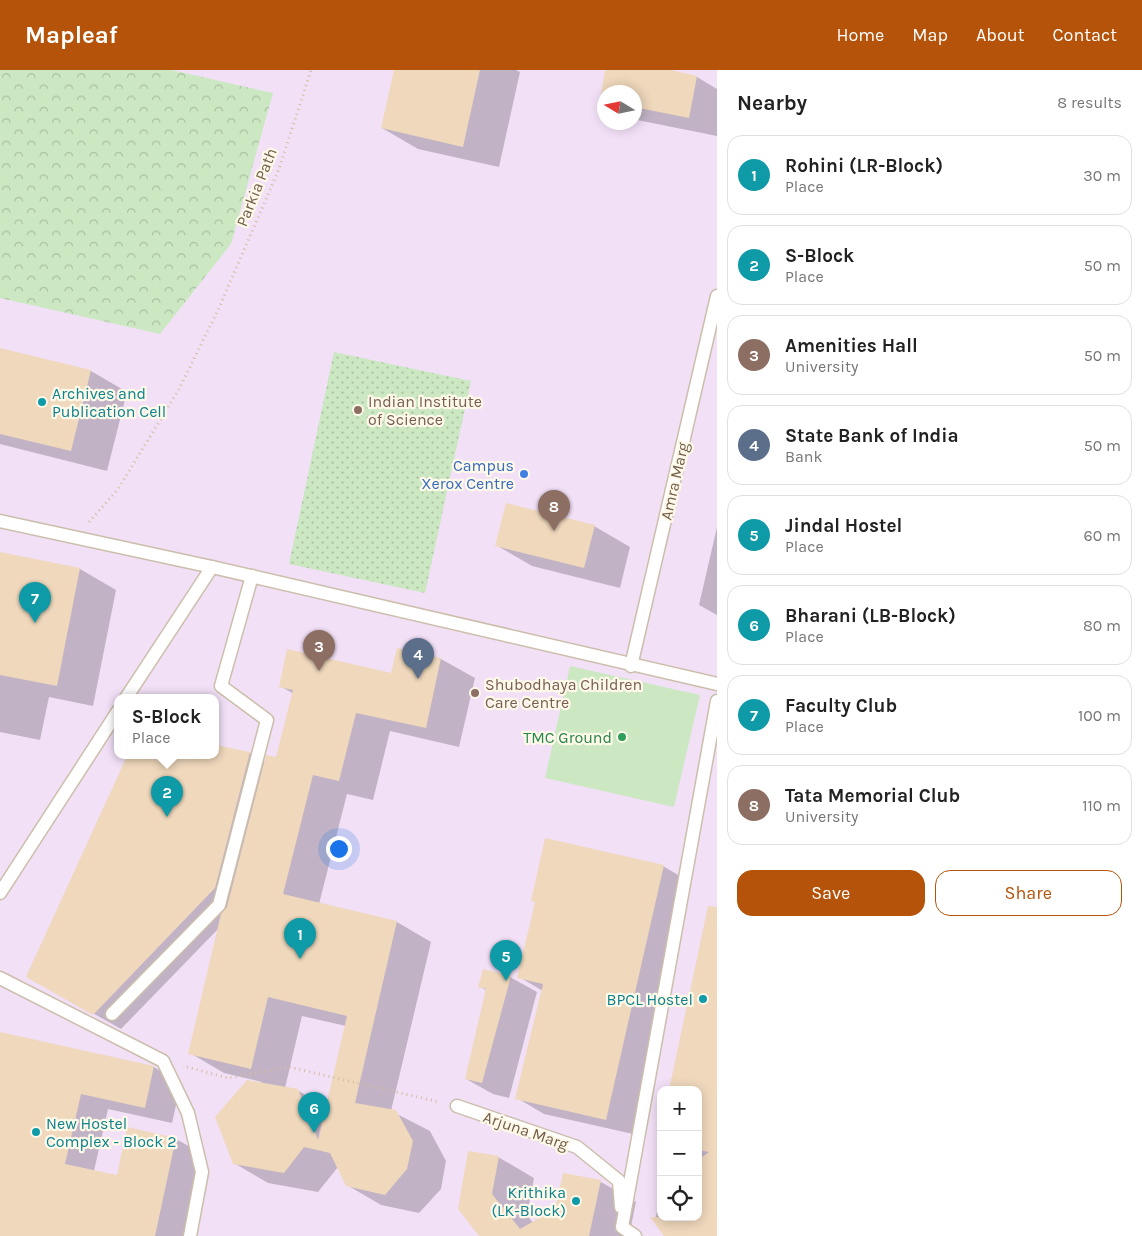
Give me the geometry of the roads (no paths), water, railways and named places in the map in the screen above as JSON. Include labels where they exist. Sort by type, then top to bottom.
[{"type":"lane","name":"Amra Marg","points":[[631,666],[717,296]]},
{"type":"lane","points":[[0,520],[252,576],[631,666],[717,684]]},
{"type":"lane","points":[[129,694],[212,567]]},
{"type":"lane","points":[[112,1014],[219,905],[267,720],[221,686],[252,576]]},
{"type":"lane","points":[[635,1236],[621,1231],[717,701]]},
{"type":"lane","points":[[0,893],[114,717]]},
{"type":"lane","points":[[0,978],[163,1061],[188,1113],[202,1172],[190,1236]]},
{"type":"lane","name":"Arjuna Marg","points":[[457,1106],[577,1147],[619,1181],[621,1231]]},
{"type":"place","name":"Archives and Publication Cell","points":[[42,402]]},
{"type":"place","name":"Indian Institute of Science","points":[[358,410]]},
{"type":"place","name":"Campus Xerox Centre","points":[[524,474]]},
{"type":"place","name":"Tata Memorial Club","points":[[554,531]]},
{"type":"place","name":"Faculty Club","points":[[35,623]]},
{"type":"place","name":"Amenities Hall","points":[[319,671]]},
{"type":"place","name":"State Bank of India","points":[[418,679]]},
{"type":"place","name":"Shubodhaya Children Care Centre","points":[[475,693]]},
{"type":"place","name":"TMC Ground","points":[[622,737]]},
{"type":"place","name":"S-Block","points":[[167,817]]},
{"type":"place","name":"Rohini (LR-Block)","points":[[300,959]]},
{"type":"place","name":"Jindal Hostel","points":[[506,981]]},
{"type":"place","name":"BPCL Hostel","points":[[703,999]]},
{"type":"place","name":"New Hostel Complex - Block 2","points":[[36,1132]]},
{"type":"place","name":"Bharani (LB-Block)","points":[[314,1133]]},
{"type":"place","name":"Krithika (LK-Block)","points":[[576,1201]]}]
